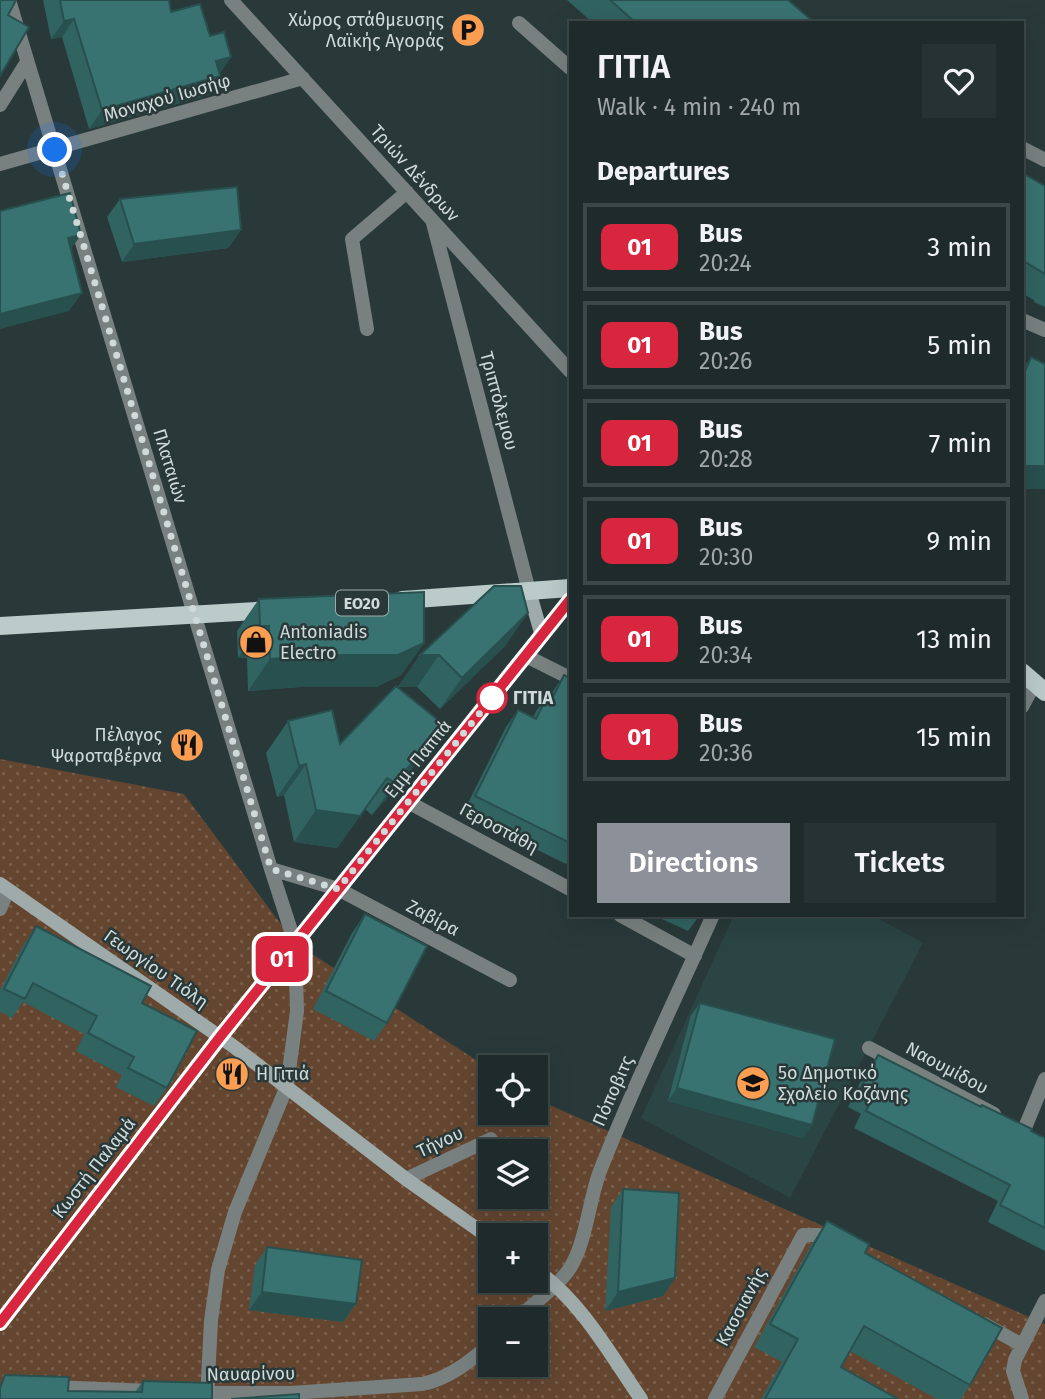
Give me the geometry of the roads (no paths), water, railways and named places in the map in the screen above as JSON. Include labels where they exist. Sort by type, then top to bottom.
[{"type":"main road","name":"ΕΟ20","points":[[385,602],[569,588]]},
{"type":"main road","points":[[0,626],[290,608]]},
{"type":"street","name":"Πλαταιών","points":[[9,0],[295,943]]},
{"type":"street","name":"Τριών Δένδρων","points":[[231,0],[569,370]]},
{"type":"street","points":[[519,23],[569,67]]},
{"type":"street","points":[[0,106],[27,62]]},
{"type":"street","name":"Μοναχού Ιωσήφ","points":[[0,164],[303,78]]},
{"type":"street","points":[[1024,149],[1045,160]]},
{"type":"street","points":[[366,329],[352,239],[407,192]]},
{"type":"street","name":"Τριπτόλεμου","points":[[432,220],[529,591]]},
{"type":"street","points":[[1024,321],[1045,330]]},
{"type":"street","points":[[529,591],[542,636]]},
{"type":"street","name":"Εμμ. Παππά","points":[[220,1037],[569,601]]},
{"type":"street","points":[[526,656],[569,678]]},
{"type":"street","points":[[1024,703],[1034,682]]},
{"type":"street","name":"Γεροστάθη","points":[[408,802],[569,888]]},
{"type":"street","name":"Ζαβίρα","points":[[271,869],[338,889],[510,980]]},
{"type":"street","points":[[0,909],[4,887]]},
{"type":"street","name":"Γεωργίου Τιόλη","points":[[4,887],[220,1037],[406,1179],[478,1230]]},
{"type":"street","points":[[624,917],[695,956]]},
{"type":"street","name":"Πόποβιτς","points":[[556,1284],[570,1268],[578,1250],[592,1191],[611,1142],[712,917]]},
{"type":"street","points":[[207,1396],[211,1321],[218,1270],[235,1212],[287,1086],[297,1011],[295,943]]},
{"type":"street","name":"Κωστή Παλαμά","points":[[0,1323],[220,1037]]},
{"type":"street","name":"Ναουμίδου","points":[[869,1048],[1029,1133],[1045,1079]]},
{"type":"street","name":"Τήνου","points":[[406,1179],[478,1145]]},
{"type":"street","name":"Κασσιανής","points":[[715,1399],[803,1235],[819,1235],[842,1248]]},
{"type":"street","points":[[548,1278],[582,1315],[641,1399]]},
{"type":"street","points":[[530,1307],[556,1284]]},
{"type":"street","points":[[1022,1399],[1013,1371],[1015,1360],[1045,1301]]},
{"type":"street","points":[[972,1318],[1022,1345]]},
{"type":"street","name":"Ναυαρίνου","points":[[37,1386],[207,1396],[292,1396],[434,1382],[478,1355]]},
{"type":"place","name":"Χώρος στάθμευσης Λαϊκής Αγοράς","points":[[468,30]]},
{"type":"place","name":"Antoniadis Electro","points":[[256,642]]},
{"type":"place","name":"ΓΙΤΙΑ","points":[[492,698]]},
{"type":"place","name":"Πέλαγος Ψαροταβέρνα","points":[[187,745]]},
{"type":"place","name":"Η Γιτιά","points":[[232,1074]]},
{"type":"place","name":"5ο Δημοτικό Σχολείο Κοζάνης","points":[[753,1083]]}]
